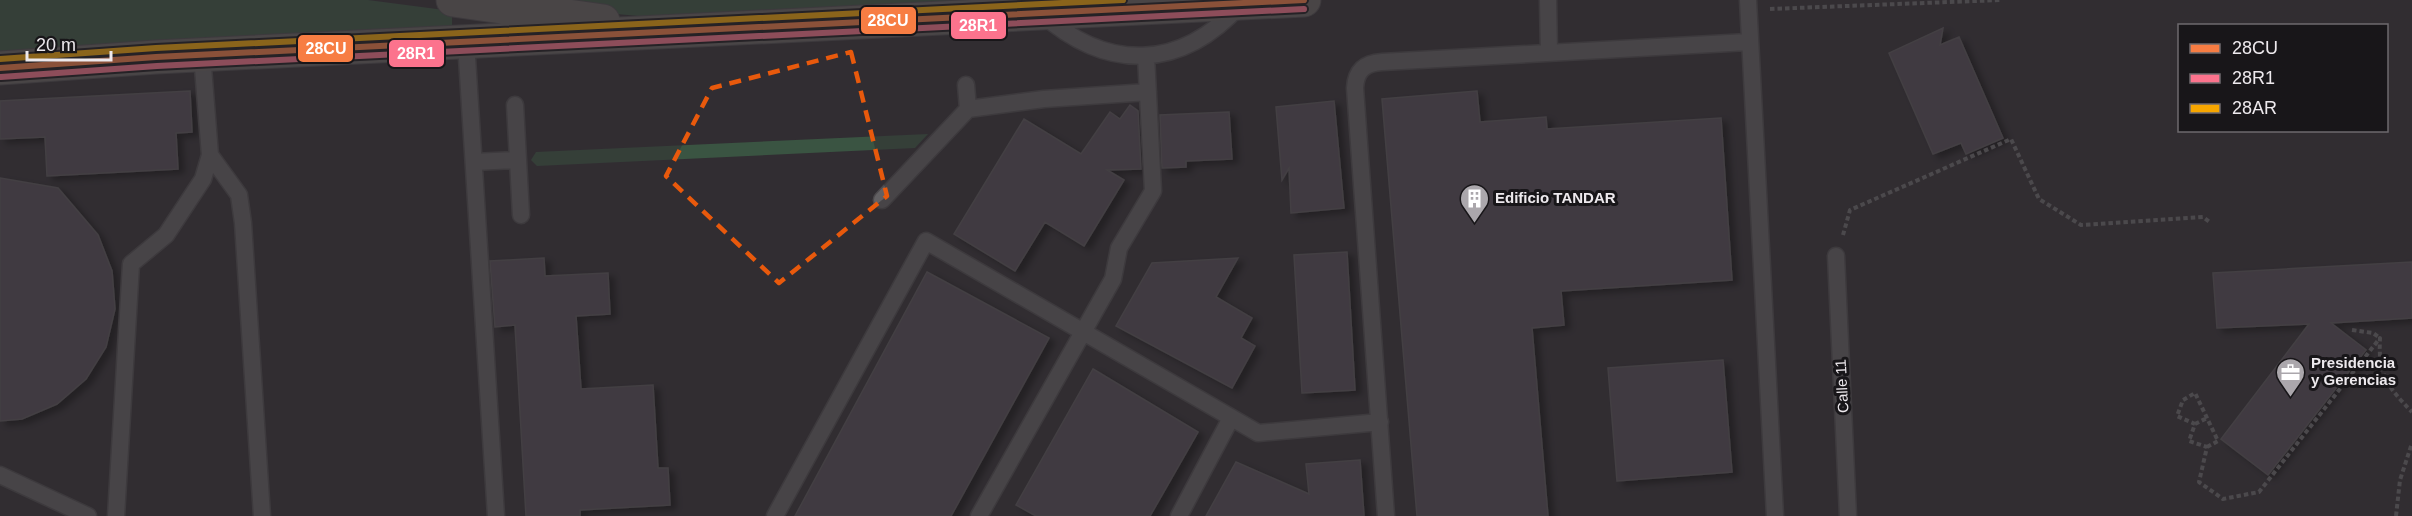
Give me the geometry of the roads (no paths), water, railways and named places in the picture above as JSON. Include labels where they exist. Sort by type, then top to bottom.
[{"type":"street","points":[[453,0],[689,32]]},
{"type":"street","points":[[0,68],[202,55],[1304,0]]},
{"type":"lane","points":[[1548,0],[1549,53]]},
{"type":"lane","points":[[1040,13],[1062,33],[1088,47],[1116,55],[1146,56],[1174,51],[1200,41],[1223,24],[1242,3]]},
{"type":"lane","points":[[1748,5],[1775,516]]},
{"type":"lane","points":[[466,42],[496,516]]},
{"type":"lane","points":[[1386,516],[1355,78],[1361,69],[1371,63],[1749,42]]},
{"type":"lane","points":[[116,516],[132,264],[166,236],[203,179],[210,155],[202,55]]},
{"type":"lane","points":[[979,516],[1113,279],[1119,248],[1153,191],[1146,56]]},
{"type":"lane","points":[[966,85],[968,109]]},
{"type":"lane","points":[[882,200],[968,109],[1044,99],[1148,92]]},
{"type":"lane","points":[[515,105],[521,216]]},
{"type":"lane","points":[[210,155],[239,195],[243,223],[261,516]]},
{"type":"lane","points":[[474,162],[518,159]]},
{"type":"lane","points":[[775,516],[926,242],[1258,433],[1380,422]]},
{"type":"lane","name":"Calle 11","points":[[1836,256],[1848,516]]},
{"type":"lane","points":[[1179,516],[1231,418]]},
{"type":"lane","points":[[0,475],[88,516]]},
{"type":"place","name":"Edificio TANDAR","points":[[1474,224]]},
{"type":"place","name":"Presidencia y Gerencias","points":[[2290,398]]}]
